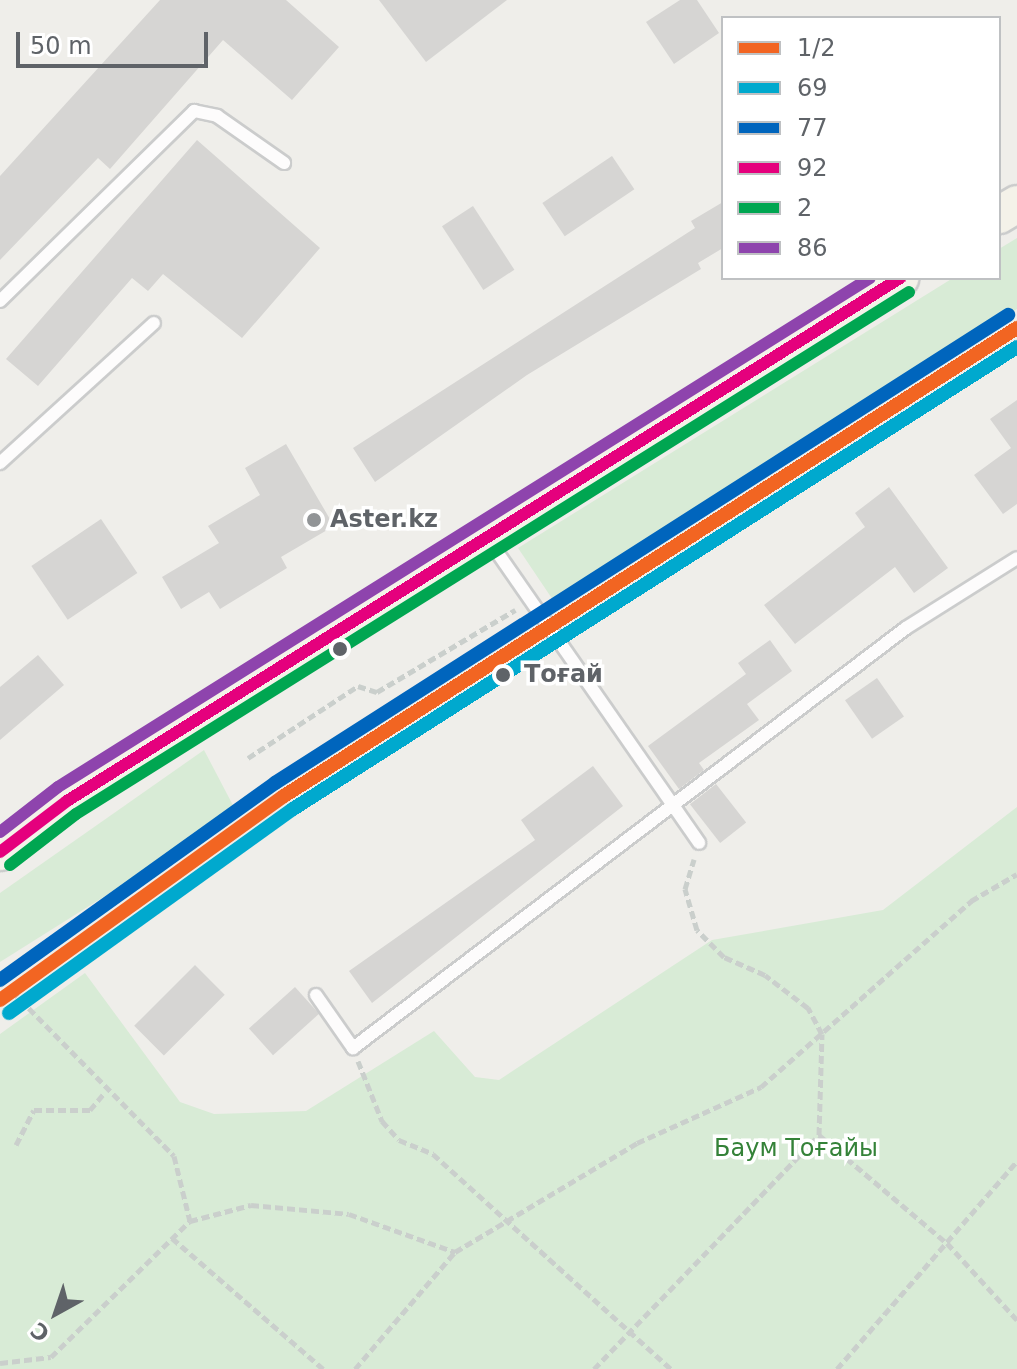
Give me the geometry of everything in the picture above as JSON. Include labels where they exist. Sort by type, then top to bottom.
[{"type":"main road","points":[[0,852],[67,801],[897,280]]},
{"type":"lane","points":[[0,301],[194,111],[217,116],[284,163]]},
{"type":"lane","points":[[0,463],[154,323]]},
{"type":"lane","points":[[488,539],[539,618],[699,843]]},
{"type":"lane","points":[[316,995],[353,1048],[906,628],[1017,558]]},
{"type":"path","points":[[248,758],[358,686],[377,692],[516,610],[539,618]]},
{"type":"path","points":[[594,1369],[627,1331],[819,1135],[822,1034],[808,1008],[765,975],[724,957],[697,930],[685,889],[699,843]]},
{"type":"path","points":[[355,1369],[455,1252],[512,1224],[637,1143],[761,1087],[971,901],[1017,874]]},
{"type":"path","points":[[12,991],[105,1092],[174,1156],[190,1221]]},
{"type":"path","points":[[353,1048],[382,1121],[399,1140],[433,1154],[671,1369]]},
{"type":"path","points":[[16,1145],[34,1110],[90,1110],[105,1092]]},
{"type":"path","points":[[819,1135],[947,1243],[1017,1320]]},
{"type":"path","points":[[837,1369],[1017,1161]]},
{"type":"path","points":[[0,1363],[51,1357],[190,1221],[251,1205],[349,1214],[455,1252]]},
{"type":"path","points":[[172,1238],[323,1369]]},
{"type":"green space","points":[[1017,238],[1017,309],[555,603],[518,548],[950,280],[1001,280],[1001,248]]},
{"type":"green space","points":[[204,750],[237,813],[0,962],[0,893]]},
{"type":"green space","name":"Баум Тоғайы","points":[[1017,807],[1017,1369],[0,1369],[0,1034],[85,973],[180,1102],[214,1114],[306,1111],[434,1031],[475,1077],[499,1080],[712,940],[883,910]]},
{"type":"building","points":[[160,0],[286,0],[339,47],[292,100],[223,40],[110,169],[98,158],[0,260],[0,176]]},
{"type":"building","points":[[379,0],[507,0],[426,62]]},
{"type":"building","points":[[680,0],[697,0],[719,33],[674,64],[646,22]]},
{"type":"building","points":[[197,140],[320,248],[242,338],[163,274],[148,291],[132,278],[38,386],[6,359]]},
{"type":"building","points":[[612,156],[634,189],[565,236],[542,203]]},
{"type":"building","points":[[721,203],[721,249],[698,263],[701,269],[527,375],[375,482],[353,448],[695,228],[691,221]]},
{"type":"building","points":[[473,206],[514,270],[483,290],[442,226]]},
{"type":"building","points":[[1017,400],[1017,504],[1003,514],[974,475],[1011,448],[990,419]]},
{"type":"building","points":[[286,444],[334,526],[281,557],[287,568],[220,609],[209,592],[181,609],[162,577],[219,543],[208,526],[260,495],[245,468]]},
{"type":"building","points":[[889,487],[948,568],[914,593],[895,567],[795,644],[764,605],[865,527],[855,513]]},
{"type":"building","points":[[101,519],[137,573],[68,620],[31,566]]},
{"type":"building","points":[[770,640],[792,671],[747,704],[759,720],[699,763],[704,770],[679,789],[648,746],[746,674],[738,663]]},
{"type":"building","points":[[38,655],[64,685],[0,740],[0,687]]},
{"type":"building","points":[[877,678],[904,717],[872,739],[845,700]]},
{"type":"building","points":[[593,766],[623,806],[372,1003],[349,971],[535,840],[521,820]]},
{"type":"building","points":[[716,784],[746,823],[720,843],[690,804]]},
{"type":"building","points":[[195,965],[225,995],[164,1056],[134,1026]]},
{"type":"building","points":[[295,987],[319,1014],[273,1055],[249,1028]]},
{"type":"transit line","name":"86","points":[[0,832],[58,787],[867,280]]},
{"type":"transit line","name":"92","points":[[0,852],[67,801],[897,280]]},
{"type":"transit line","name":"2","points":[[10,865],[76,814],[909,292]]},
{"type":"transit line","name":"77","points":[[0,980],[275,783],[1008,315]]},
{"type":"transit line","name":"1/2","points":[[0,1000],[284,796],[1017,328]]},
{"type":"transit line","name":"69","points":[[9,1013],[293,809],[1017,347]]},
{"type":"place","name":"Aster.kz","points":[[314,520]]},
{"type":"place","name":"Тоғай","points":[[503,675]]}]
